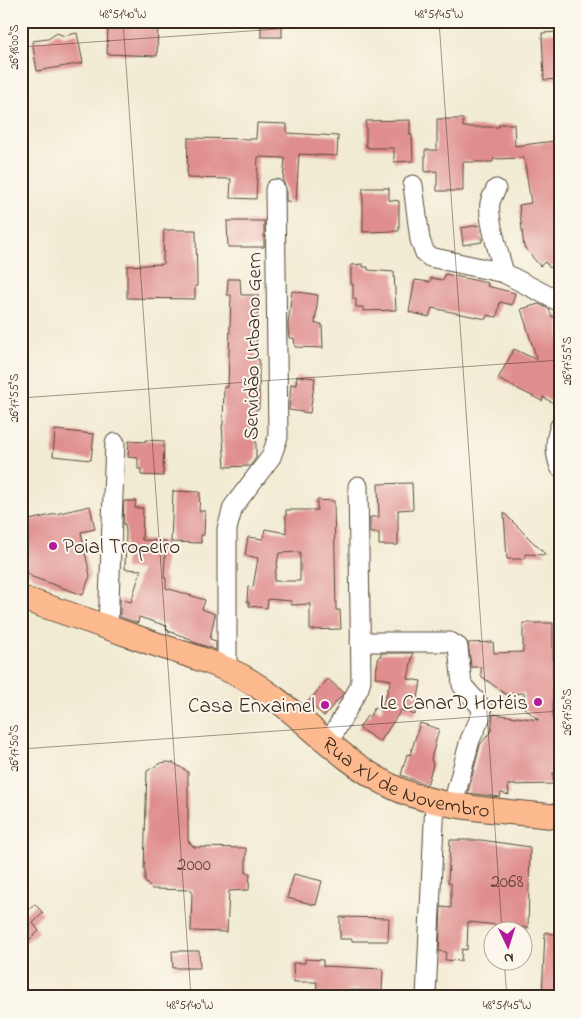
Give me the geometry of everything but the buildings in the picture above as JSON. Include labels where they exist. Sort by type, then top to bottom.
[{"type":"main road","name":"Rua XV de Novembro","points":[[21,598],[227,670],[277,699],[328,744],[357,766],[389,786],[408,794],[444,802],[560,817]]},
{"type":"street","points":[[413,185],[420,240],[425,253],[430,257],[504,273],[560,302]]},
{"type":"street","name":"Servidão Urbano Gern","points":[[227,670],[227,529],[233,508],[271,456],[278,437],[275,189]]},
{"type":"street","points":[[496,189],[490,201],[490,208],[496,244],[504,273]]},
{"type":"street","points":[[560,426],[557,433],[556,450],[560,467]]},
{"type":"street","points":[[108,627],[115,443]]},
{"type":"street","points":[[328,744],[359,688],[361,680],[358,486]]},
{"type":"street","points":[[360,642],[450,642],[458,647],[462,685],[482,708],[482,716],[444,802],[426,997]]},
{"type":"place","name":"Poial Tropeiro","points":[[53,546]]},
{"type":"place","name":"Le CanarD Hotéis","points":[[538,702]]},
{"type":"place","name":"Casa Enxaimel","points":[[325,705]]}]
